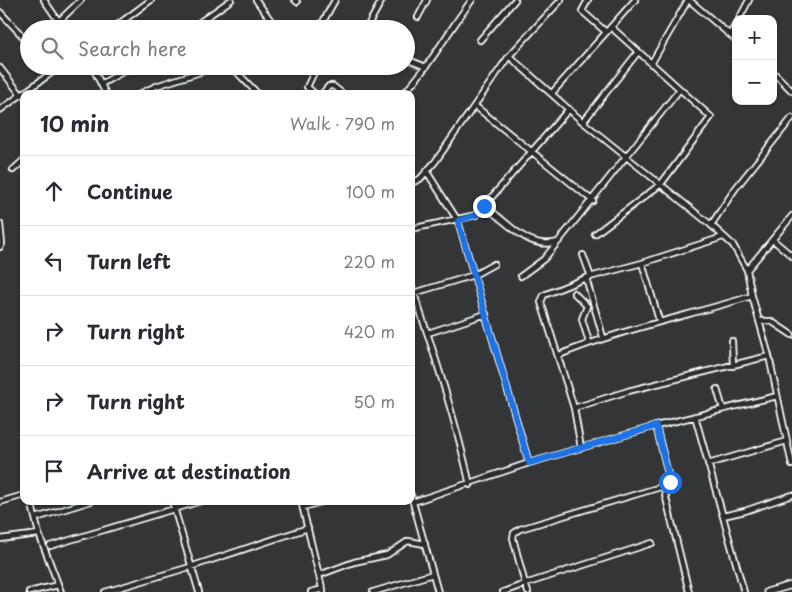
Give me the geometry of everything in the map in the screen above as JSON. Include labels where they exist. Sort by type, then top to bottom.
[{"type":"street","points":[[44,0],[57,20]]},
{"type":"street","points":[[60,20],[81,0]]},
{"type":"street","points":[[139,0],[144,5]]},
{"type":"street","points":[[124,20],[152,0]]},
{"type":"street","points":[[203,20],[231,0]]},
{"type":"street","points":[[256,0],[271,20]]},
{"type":"street","points":[[324,20],[335,0]]},
{"type":"street","points":[[371,20],[382,0]]},
{"type":"street","points":[[418,17],[427,0]]},
{"type":"street","points":[[407,90],[436,56],[454,23],[472,0]]},
{"type":"street","points":[[480,40],[515,0]]},
{"type":"street","points":[[415,181],[420,179],[426,172],[509,56],[561,0]]},
{"type":"street","points":[[588,0],[582,11],[606,32]]},
{"type":"street","points":[[552,93],[635,0]]},
{"type":"street","points":[[652,64],[688,0],[730,35],[732,31]]},
{"type":"street","points":[[741,15],[749,0]]},
{"type":"street","points":[[0,12],[20,33]]},
{"type":"street","points":[[595,234],[661,184],[711,117],[611,27]]},
{"type":"street","points":[[582,122],[638,52]]},
{"type":"street","points":[[509,56],[582,122],[661,184],[733,245],[747,270],[752,296],[769,356],[792,464]]},
{"type":"street","points":[[415,63],[426,67]]},
{"type":"street","points":[[0,68],[20,92]]},
{"type":"street","points":[[28,90],[48,75]]},
{"type":"street","points":[[96,75],[104,90]]},
{"type":"street","points":[[101,84],[117,75]]},
{"type":"street","points":[[148,90],[190,75]]},
{"type":"street","points":[[239,75],[253,90]]},
{"type":"street","points":[[310,90],[307,87],[313,75]]},
{"type":"street","points":[[777,76],[792,91]]},
{"type":"street","points":[[326,90],[329,86],[333,86],[338,90]]},
{"type":"street","points":[[521,276],[544,259],[593,201],[680,89]]},
{"type":"street","points":[[0,110],[20,95]]},
{"type":"street","points":[[475,106],[593,201]]},
{"type":"street","points":[[415,228],[458,221],[476,215],[569,109]]},
{"type":"street","points":[[711,225],[735,189],[792,118]]},
{"type":"street","points":[[13,170],[20,164]]},
{"type":"street","points":[[426,172],[458,221],[529,463]]},
{"type":"street","points":[[484,206],[536,244],[548,245],[558,242]]},
{"type":"street","points":[[747,270],[792,216]]},
{"type":"street","points":[[0,224],[2,244],[0,247]]},
{"type":"street","points":[[581,448],[574,408],[559,354],[541,302],[548,292],[722,237]]},
{"type":"street","points":[[773,240],[792,256]]},
{"type":"street","points":[[583,256],[602,337]]},
{"type":"street","points":[[642,263],[659,320]]},
{"type":"street","points":[[415,293],[474,274],[494,264]]},
{"type":"street","points":[[535,266],[539,271]]},
{"type":"street","points":[[574,293],[587,306],[582,319],[590,342]]},
{"type":"street","points":[[415,296],[460,441],[470,485]]},
{"type":"street","points":[[559,354],[602,337],[752,296]]},
{"type":"street","points":[[428,333],[486,314]]},
{"type":"street","points":[[759,320],[771,321],[792,336]]},
{"type":"street","points":[[732,341],[732,366]]},
{"type":"street","points":[[574,408],[628,391],[769,356]]},
{"type":"street","points":[[718,389],[723,409]]},
{"type":"street","points":[[415,501],[470,485],[529,463],[656,426],[777,396]]},
{"type":"street","points":[[695,416],[744,592]]},
{"type":"street","points":[[656,426],[670,482],[666,487],[665,494],[689,592]]},
{"type":"street","points":[[708,464],[787,441]]},
{"type":"street","points":[[528,592],[513,538],[514,532],[666,487]]},
{"type":"street","points":[[723,516],[792,495]]},
{"type":"street","points":[[0,502],[20,496]]},
{"type":"street","points":[[32,505],[60,592]]},
{"type":"street","points":[[36,518],[78,505]]},
{"type":"street","points":[[173,505],[199,592]]},
{"type":"street","points":[[50,546],[188,505]]},
{"type":"street","points":[[310,505],[303,507],[323,590],[311,592]]},
{"type":"street","points":[[414,505],[438,592]]},
{"type":"street","points":[[106,592],[190,567],[308,528]]},
{"type":"street","points":[[0,539],[40,534]]},
{"type":"street","points":[[319,575],[354,562],[387,555],[408,541],[425,544]]},
{"type":"street","points":[[503,592],[652,543]]},
{"type":"street","points":[[373,592],[433,574]]},
{"type":"street","points":[[29,592],[58,585]]},
{"type":"street","points":[[767,592],[792,585]]},
{"type":"route","points":[[484,206],[476,215],[458,221],[529,463],[656,426],[670,482]]}]
